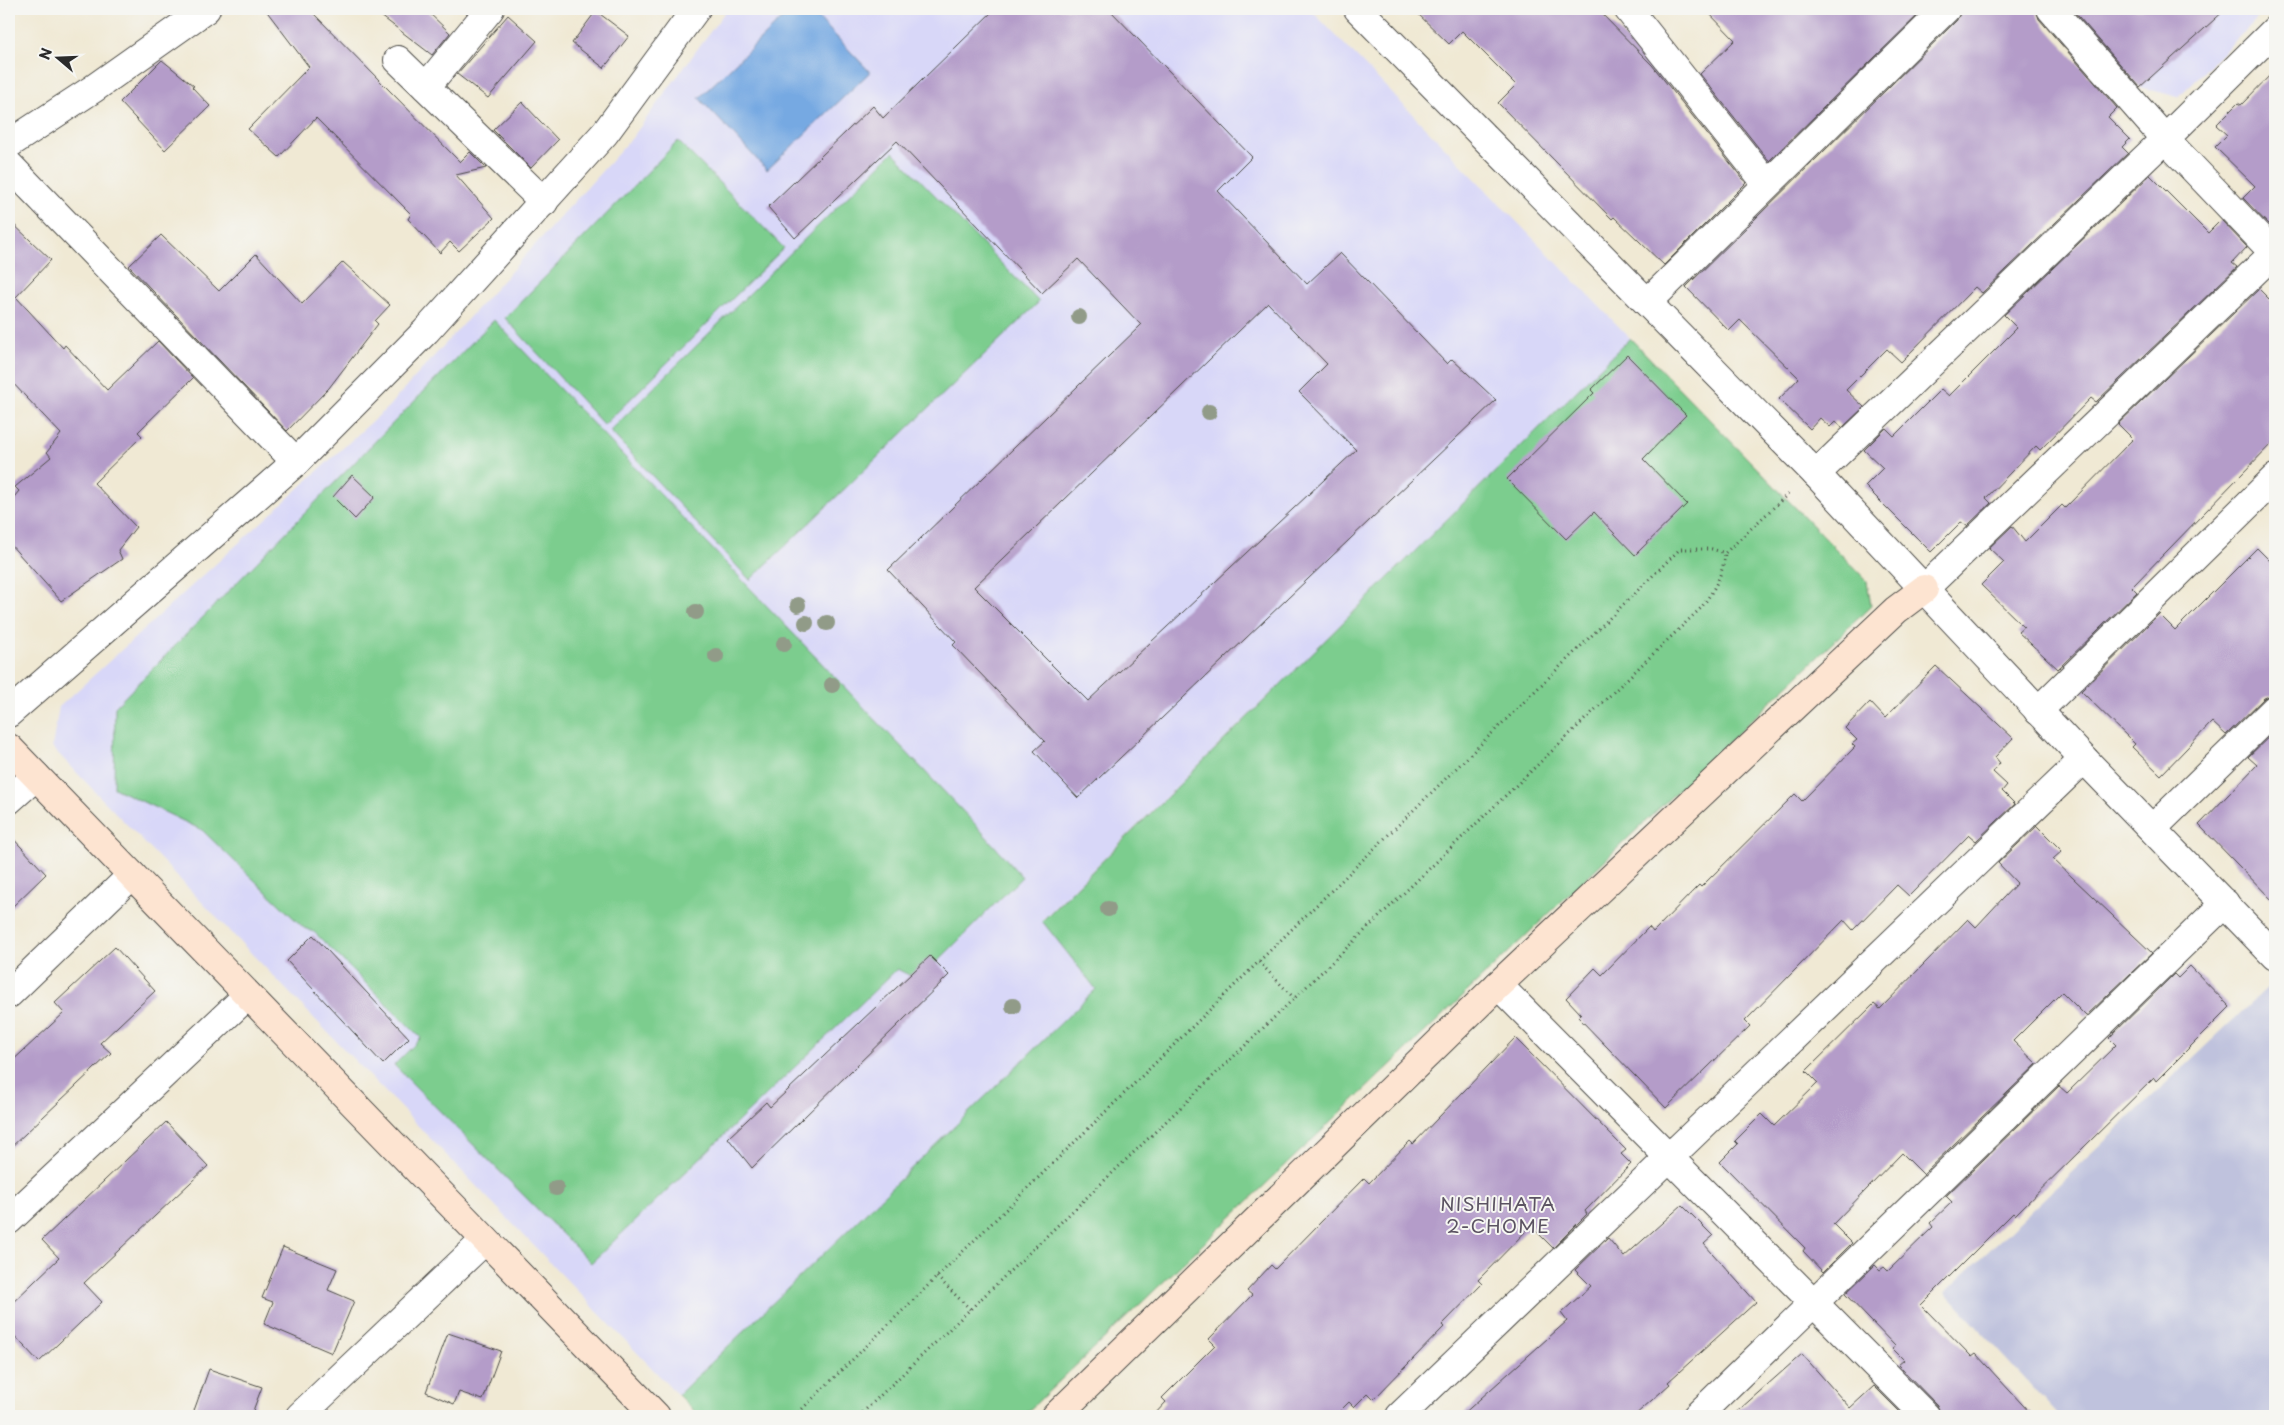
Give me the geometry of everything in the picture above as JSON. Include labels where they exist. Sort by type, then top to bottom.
[{"type":"street","points":[[9,144],[93,89],[206,9]]},
{"type":"street","points":[[426,87],[490,9]]},
{"type":"street","points":[[9,712],[296,462],[426,331],[606,133],[696,9]]},
{"type":"street","points":[[1358,9],[1816,474],[2084,760],[2273,950]]},
{"type":"street","points":[[1648,302],[1946,9]]},
{"type":"street","points":[[1056,1416],[1498,985],[1896,610],[1924,589],[2275,252],[2165,140],[2051,9]]},
{"type":"street","points":[[1635,11],[1767,184]]},
{"type":"street","points":[[1816,474],[2165,140],[2275,30]]},
{"type":"street","points":[[398,60],[544,202]]},
{"type":"street","points":[[9,164],[296,462]]},
{"type":"street","points":[[2038,711],[2275,478]]},
{"type":"street","points":[[2153,828],[2275,709]]},
{"type":"street","points":[[9,748],[656,1416]]},
{"type":"street","points":[[1400,1416],[2084,760]]},
{"type":"street","points":[[9,800],[36,776]]},
{"type":"street","points":[[9,994],[132,875]]},
{"type":"street","points":[[1698,1416],[2226,903]]},
{"type":"street","points":[[1498,985],[1926,1416]]},
{"type":"street","points":[[9,1220],[248,995]]},
{"type":"street","points":[[300,1416],[486,1240]]},
{"type":"path","points":[[859,1416],[1700,608],[1717,586],[1724,567],[1725,553],[1791,491]]},
{"type":"path","points":[[794,1416],[1680,549],[1712,549],[1725,553]]},
{"type":"path","points":[[1259,962],[1294,998]]},
{"type":"path","points":[[937,1277],[970,1309]]},
{"type":"shaded area","points":[[727,9],[1310,9],[1630,338],[1042,920],[1096,989],[678,1395],[52,747],[59,707],[388,407],[632,138]]},
{"type":"shaded area","points":[[2073,9],[2267,9],[2178,97],[2140,87]]},
{"type":"shaded area","points":[[2268,987],[2275,994],[2275,1416],[2059,1416],[1945,1292]]},
{"type":"green space","points":[[678,141],[784,248],[604,425],[505,318]]},
{"type":"green space","points":[[893,152],[1039,302],[750,580],[610,431]]},
{"type":"green space","points":[[494,320],[976,825],[1022,877],[919,980],[897,969],[591,1263],[394,1065],[421,1038],[314,932],[304,928],[202,830],[114,788],[115,707]]},
{"type":"green space","points":[[1630,338],[1867,581],[1871,606],[1023,1416],[699,1416],[678,1395],[1096,989],[1042,921]]},
{"type":"water","points":[[792,9],[810,9],[870,72],[767,170],[699,98]]},
{"type":"building","points":[[265,9],[309,9],[460,162],[470,152],[486,168],[456,175],[494,218],[459,251],[450,242],[440,253],[408,219],[411,214],[316,118],[279,157],[248,129],[309,67]]},
{"type":"building","points":[[372,9],[425,9],[450,33],[432,55]]},
{"type":"building","points":[[995,9],[1109,9],[1252,157],[1218,191],[1307,284],[1340,253],[1447,364],[1452,359],[1496,400],[1078,798],[1034,751],[1045,741],[953,645],[956,642],[888,570],[1141,325],[1078,259],[1042,293],[897,141],[795,238],[768,207],[873,106],[883,118]],"holes":[[[1268,303],[1327,364],[1299,392],[1356,450],[1088,701],[974,587]]]},
{"type":"building","points":[[1413,9],[1597,9],[1652,65],[1746,183],[1664,265],[1614,217],[1612,219],[1498,103],[1516,85],[1462,31],[1449,44]]},
{"type":"building","points":[[1705,9],[1924,9],[1769,161],[1700,74],[1735,40]]},
{"type":"building","points":[[1961,9],[2036,9],[2039,19],[2117,108],[2108,117],[2130,139],[2122,147],[2128,153],[1982,293],[1975,287],[1901,362],[1887,349],[1846,390],[1864,407],[1842,428],[1836,421],[1830,427],[1820,418],[1810,429],[1779,399],[1799,378],[1740,320],[1729,331],[1686,287],[1957,20]]},
{"type":"building","points":[[2072,9],[2226,9],[2140,87]]},
{"type":"building","points":[[596,11],[629,36],[604,68],[572,43]]},
{"type":"building","points":[[508,15],[537,41],[488,98],[457,74]]},
{"type":"building","points":[[162,60],[194,86],[192,87],[210,106],[165,150],[120,102]]},
{"type":"building","points":[[2275,70],[2275,219],[2269,225],[2243,198],[2255,186],[2215,147],[2227,135],[2216,125],[2238,103],[2241,105]]},
{"type":"building","points":[[522,102],[558,140],[531,168],[493,130]]},
{"type":"building","points":[[2150,175],[2208,233],[2221,220],[2247,247],[2232,263],[2237,267],[2096,402],[2091,398],[2040,450],[2036,446],[1986,498],[1991,503],[1967,526],[1961,522],[1931,552],[1865,486],[1883,468],[1864,450],[1886,428],[1894,436],[1941,389],[1949,396],[2017,328],[2004,315]]},
{"type":"building","points":[[9,220],[51,260],[16,297],[63,348],[65,345],[107,390],[158,341],[193,378],[138,432],[142,436],[94,483],[136,527],[118,550],[122,559],[61,601],[9,543],[9,503],[19,491],[15,487],[51,457],[47,452],[61,434],[9,379]]},
{"type":"building","points":[[161,235],[219,291],[256,254],[302,304],[343,262],[390,305],[375,321],[378,324],[329,388],[287,431],[129,266]]},
{"type":"building","points":[[2259,289],[2275,305],[2275,440],[2132,587],[2137,592],[2058,669],[2018,632],[2024,627],[1981,585],[2004,562],[1989,548],[2012,526],[2025,542],[2062,505],[2065,508],[2133,439],[2118,424]]},
{"type":"building","points":[[1627,355],[1686,415],[1643,459],[1687,504],[1635,555],[1594,512],[1566,539],[1507,479],[1594,393],[1591,390]]},
{"type":"building","points":[[352,475],[375,497],[355,519],[333,497]]},
{"type":"building","points":[[2257,548],[2275,566],[2275,694],[2264,698],[2226,735],[2212,722],[2161,775],[2132,747],[2135,744],[2081,691],[2159,614],[2175,630]]},
{"type":"building","points":[[1936,666],[2013,738],[1995,757],[2000,763],[1993,772],[2007,785],[2002,791],[2015,804],[1976,841],[1969,835],[1909,896],[1897,885],[1853,930],[1844,920],[1745,1021],[1750,1026],[1666,1108],[1578,1017],[1581,1014],[1566,998],[1595,968],[1602,975],[1649,927],[1653,932],[1699,885],[1701,887],[1795,794],[1802,801],[1855,747],[1852,744],[1857,740],[1845,728],[1870,702],[1885,718]]},
{"type":"building","points":[[2275,731],[2275,903],[2199,825],[2257,765],[2248,757]]},
{"type":"building","points":[[2037,826],[2062,851],[2053,859],[2152,953],[2086,1016],[2062,992],[2013,1041],[2037,1064],[1923,1174],[1902,1153],[1833,1224],[1852,1243],[1823,1272],[1803,1251],[1805,1248],[1720,1162],[1738,1144],[1735,1141],[1762,1114],[1774,1126],[1818,1083],[1806,1071],[1874,1004],[1880,1009],[1968,919],[1976,927],[2017,883],[1998,863]]},
{"type":"building","points":[[9,834],[46,874],[9,910]]},
{"type":"building","points":[[313,935],[409,1038],[383,1064],[287,961]]},
{"type":"building","points":[[115,947],[155,991],[100,1043],[111,1053],[9,1149],[9,1064],[64,1013],[55,1003]]},
{"type":"building","points":[[930,956],[949,975],[752,1168],[728,1138],[766,1102],[770,1107]]},
{"type":"building","points":[[2190,966],[2230,1007],[2156,1081],[2154,1078],[2015,1215],[2013,1213],[1921,1305],[1972,1357],[1976,1354],[2033,1416],[1941,1416],[1937,1405],[1898,1365],[1904,1360],[1893,1349],[1895,1346],[1845,1294],[1875,1265],[1880,1270],[1884,1267],[1888,1271],[1933,1227],[1930,1223],[1952,1202],[1946,1196],[2059,1086],[2067,1093],[2116,1045],[2109,1038],[2174,974],[2178,978]]},
{"type":"building","points":[[1515,1038],[1626,1150],[1621,1154],[1631,1164],[1585,1211],[1587,1214],[1553,1248],[1531,1226],[1478,1280],[1482,1284],[1442,1325],[1444,1327],[1374,1399],[1368,1393],[1354,1407],[1349,1402],[1335,1416],[1153,1416],[1166,1402],[1162,1398],[1215,1345],[1209,1339],[1252,1295],[1247,1291],[1271,1265],[1275,1269],[1364,1178],[1369,1183],[1410,1141],[1413,1144]]},
{"type":"building","points":[[166,1122],[208,1166],[84,1283],[102,1302],[39,1362],[9,1330],[9,1306],[59,1258],[42,1240]]},
{"type":"building","points":[[1682,1205],[1713,1236],[1704,1244],[1756,1302],[1668,1382],[1670,1384],[1634,1416],[1461,1416],[1567,1321],[1561,1313],[1591,1286],[1575,1270],[1608,1238],[1624,1257]]},
{"type":"building","points":[[283,1247],[337,1269],[328,1290],[354,1301],[332,1353],[264,1324],[273,1302],[262,1298]]},
{"type":"building","points":[[448,1333],[501,1351],[483,1400],[459,1392],[454,1404],[426,1392]]},
{"type":"building","points":[[1802,1354],[1850,1408],[1874,1386],[1904,1416],[1732,1416]]},
{"type":"building","points":[[209,1369],[262,1387],[251,1416],[192,1416]]},
{"type":"district","name":"NISHIHATA 2-CHOME","points":[[1498,1215]]}]
